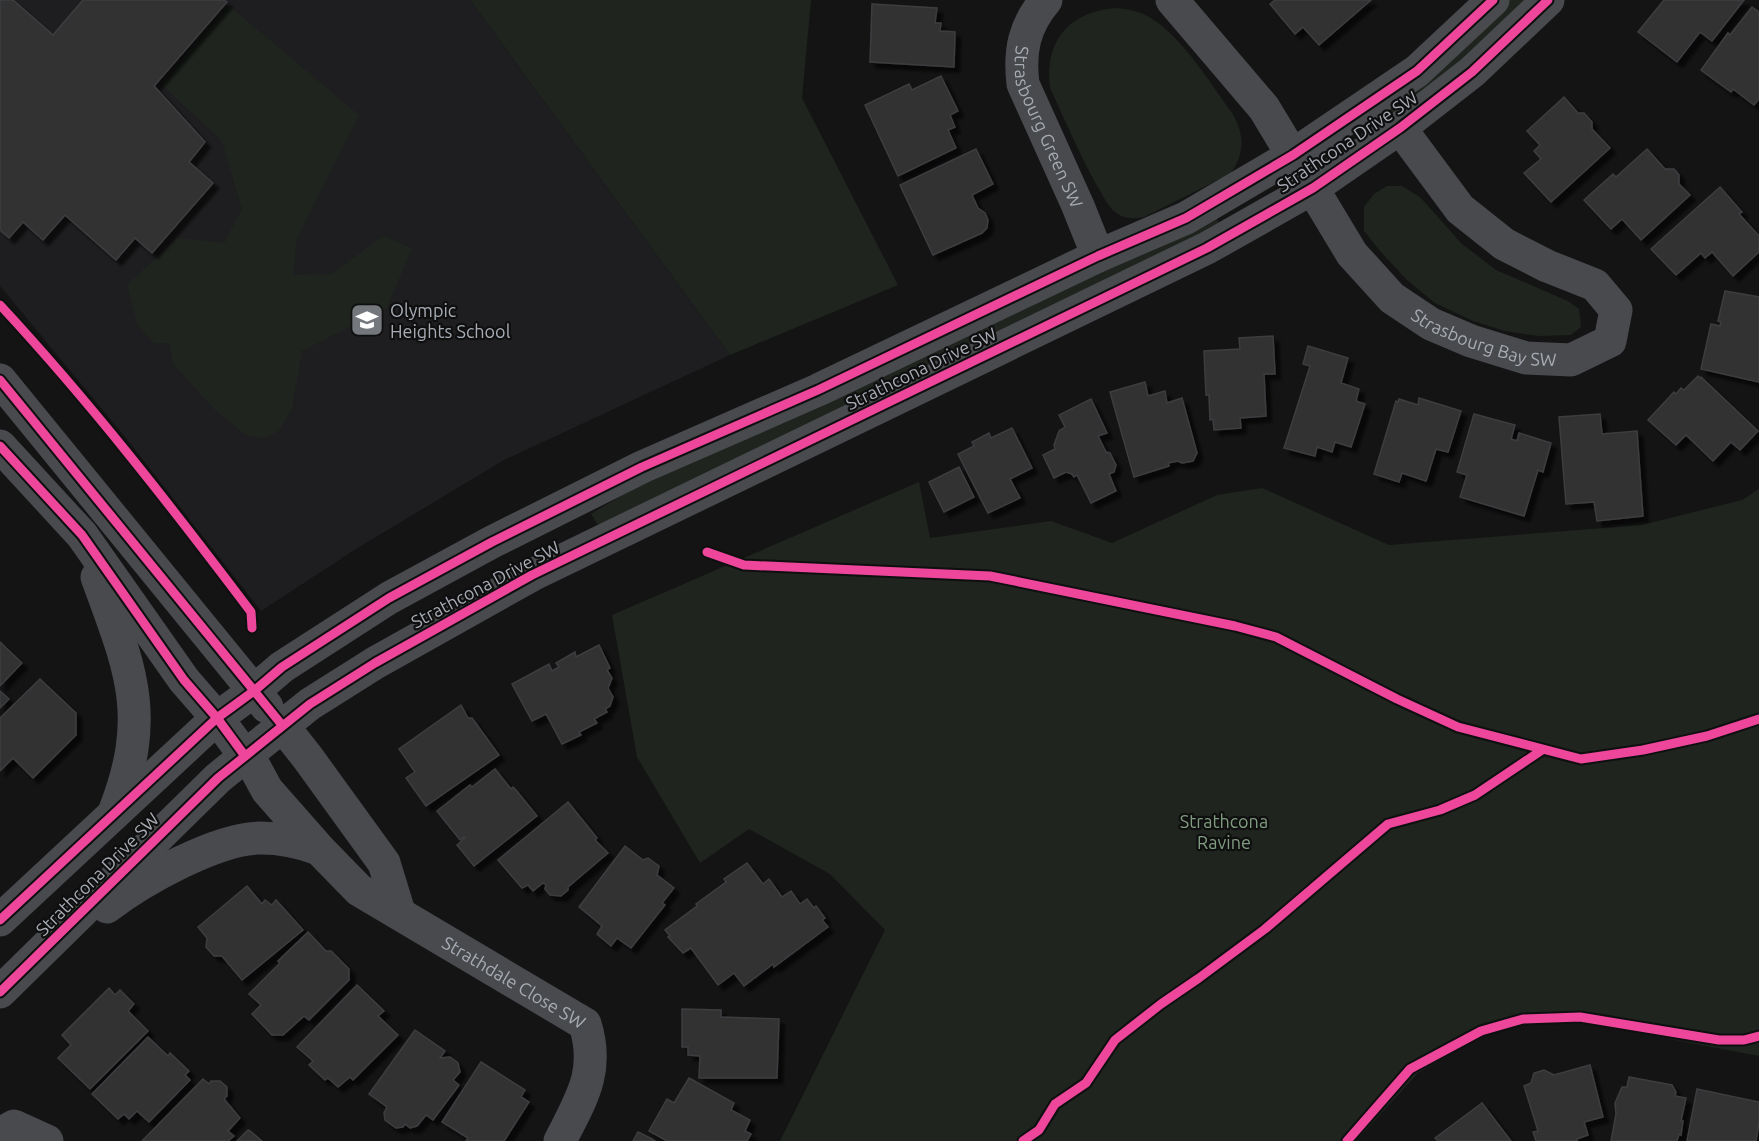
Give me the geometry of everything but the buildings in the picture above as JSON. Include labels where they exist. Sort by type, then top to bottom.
[{"type":"street","name":"Strasbourg Green SW","points":[[1046,0],[1035,13],[1026,30],[1020,66],[1023,84],[1098,256]]},
{"type":"street","points":[[1172,0],[1264,108],[1313,188]]},
{"type":"street","name":"Strathcona Drive SW","points":[[0,920],[217,718],[282,667],[389,598],[492,542],[642,467],[818,390],[1098,256],[1186,218],[1293,155],[1417,71],[1493,0]]},
{"type":"street","name":"Strathcona Drive SW","points":[[4,988],[218,778],[310,704],[375,663],[532,575],[1207,248],[1313,188],[1400,128],[1472,72],[1548,0]]},
{"type":"street","name":"Strasbourg Bay SW","points":[[1313,188],[1352,254],[1392,298],[1431,324],[1471,341],[1526,358],[1571,360],[1610,341],[1616,310],[1595,285],[1547,266],[1504,244],[1460,209],[1400,128]]},
{"type":"street","points":[[0,380],[308,758],[384,863],[399,912]]},
{"type":"street","points":[[0,446],[82,536],[184,680],[217,718],[245,756]]},
{"type":"street","points":[[82,536],[126,657],[133,686],[135,716],[133,749],[126,781],[114,812]]},
{"type":"street","name":"Strathdale Close SW","points":[[245,756],[254,765],[267,790],[359,890],[585,1024],[592,1045],[586,1088],[560,1141]]},
{"type":"street","points":[[4,988],[113,902],[174,864],[238,840],[259,838],[300,842],[320,849]]},
{"type":"street","points":[[0,1134],[14,1126],[46,1141]]},
{"type":"shaded area","name":"Olympic Heights School","points":[[0,0],[470,0],[730,355],[504,460],[356,549],[261,611],[126,438],[0,286]]},
{"type":"green space","points":[[470,0],[811,0],[802,98],[898,285],[730,355]]},
{"type":"green space","points":[[1509,0],[1530,0],[1476,53],[1367,133],[1364,130],[1364,125]]},
{"type":"green space","points":[[228,5],[359,115],[297,238],[293,275],[332,274],[383,236],[412,248],[387,308],[302,351],[292,408],[279,431],[265,438],[246,435],[214,409],[174,365],[169,343],[154,343],[138,326],[127,285],[177,238],[224,243],[242,209],[222,141],[162,85]]},
{"type":"green space","points":[[1117,8],[1145,15],[1173,36],[1195,61],[1232,113],[1242,144],[1235,167],[1230,174],[1140,218],[1121,216],[1109,205],[1096,184],[1050,88],[1051,56],[1056,42],[1064,31],[1086,15]]},
{"type":"green space","points":[[1387,186],[1402,186],[1420,197],[1462,244],[1496,270],[1568,301],[1579,309],[1581,327],[1571,335],[1538,336],[1505,331],[1473,321],[1435,303],[1407,280],[1364,231],[1364,207],[1374,194]]},
{"type":"green space","points":[[1217,218],[1219,225],[599,527],[591,514],[651,478]]},
{"type":"green space","name":"Strathcona Ravine","points":[[919,482],[930,538],[1051,521],[1112,543],[1217,495],[1262,488],[1389,545],[1642,525],[1742,500],[1759,489],[1759,1056],[1581,1022],[1549,1021],[1513,1027],[1478,1039],[1418,1073],[1356,1141],[780,1141],[885,930],[830,874],[749,829],[700,863],[637,757],[612,615]]},
{"type":"cycle path","points":[[0,920],[217,718],[282,667],[389,598],[492,542],[642,467],[818,390],[1098,256],[1186,218],[1293,155],[1417,71],[1493,0]]},
{"type":"cycle path","points":[[0,992],[218,778],[310,704],[375,663],[532,575],[1207,248],[1313,188],[1400,128],[1472,72],[1548,0]]},
{"type":"cycle path","points":[[0,305],[98,417],[191,533],[251,612],[252,628]]},
{"type":"cycle path","points":[[0,380],[282,725]]},
{"type":"cycle path","points":[[0,446],[82,535],[184,680],[217,718],[245,756]]},
{"type":"cycle path","points":[[707,552],[744,565],[990,576],[1235,626],[1276,637],[1397,699],[1458,727],[1581,759],[1643,750],[1707,736],[1759,719]]},
{"type":"cycle path","points":[[1023,1141],[1039,1130],[1055,1104],[1086,1083],[1115,1040],[1265,929],[1388,824],[1440,810],[1475,795],[1542,750]]},
{"type":"cycle path","points":[[1347,1141],[1410,1069],[1481,1031],[1523,1019],[1580,1017],[1719,1040],[1744,1040],[1759,1036]]},
{"type":"place","name":"Olympic Heights School","points":[[367,320]]}]
